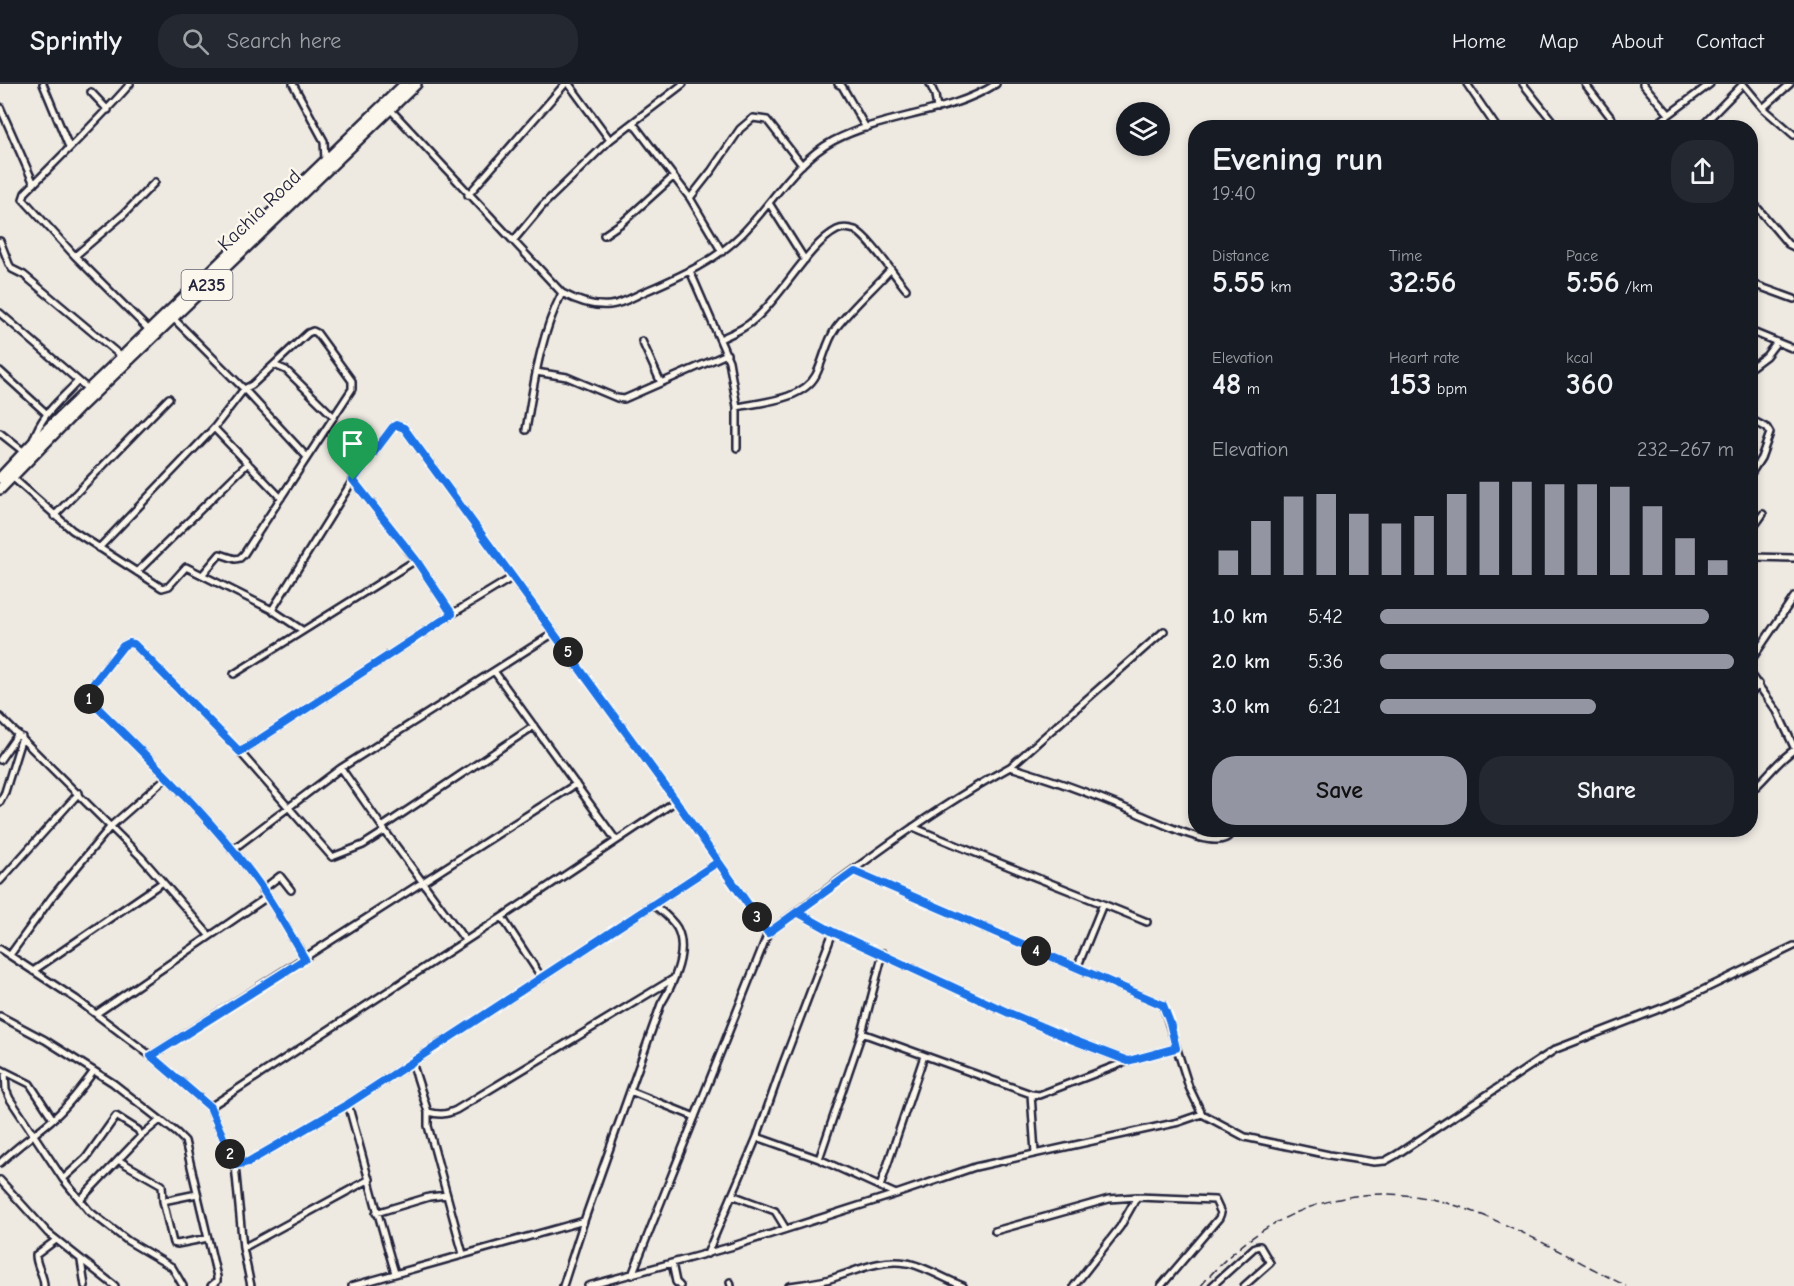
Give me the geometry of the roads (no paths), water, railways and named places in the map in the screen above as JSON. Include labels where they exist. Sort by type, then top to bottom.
[{"type":"highway","name":"Kachia Road","points":[[0,489],[43,439],[122,357],[405,84]]},
{"type":"highway","name":"Kachia Road","points":[[0,478],[32,444],[43,439],[173,318],[416,84]]},
{"type":"street","points":[[44,84],[69,147]]},
{"type":"street","points":[[130,84],[108,110],[69,147],[24,196],[25,202],[75,256],[150,331]]},
{"type":"street","points":[[293,84],[324,141],[324,162]]},
{"type":"street","points":[[468,195],[567,84],[610,140]]},
{"type":"street","points":[[513,241],[543,205],[610,140],[683,84]]},
{"type":"street","points":[[930,84],[935,95],[937,109]]},
{"type":"street","points":[[390,110],[562,293],[585,303],[608,305],[619,303],[690,271],[722,252],[744,232],[802,165],[833,141],[866,128],[977,96],[996,84]]},
{"type":"street","points":[[1467,84],[1492,120]]},
{"type":"street","points":[[1523,84],[1552,120]]},
{"type":"street","points":[[1585,84],[1613,120]]},
{"type":"street","points":[[1643,84],[1669,114]]},
{"type":"street","points":[[1708,120],[1743,84],[1763,108],[1794,135]]},
{"type":"street","points":[[1763,108],[1790,84]]},
{"type":"street","points":[[841,85],[866,128]]},
{"type":"street","points":[[1661,120],[1706,85]]},
{"type":"street","points":[[91,92],[108,110]]},
{"type":"street","points":[[0,107],[34,184]]},
{"type":"street","points":[[690,198],[740,129],[753,118],[759,117],[766,120],[802,165]]},
{"type":"street","points":[[633,123],[690,198],[722,252]]},
{"type":"street","points":[[604,235],[623,222],[673,177]]},
{"type":"street","points":[[75,256],[124,214],[155,182]]},
{"type":"street","points":[[769,203],[805,260]]},
{"type":"street","points":[[1758,208],[1788,244],[1794,247]]},
{"type":"street","points":[[720,339],[756,319],[827,236],[839,229],[846,228],[865,237],[906,290]]},
{"type":"street","points":[[0,241],[12,269],[24,275],[122,357]]},
{"type":"street","points":[[737,407],[796,393],[809,385],[816,375],[827,343],[836,328],[890,270]]},
{"type":"street","points":[[690,271],[727,354],[731,369],[737,407],[737,448]]},
{"type":"street","points":[[1758,286],[1794,299]]},
{"type":"street","points":[[526,430],[547,327],[562,293]]},
{"type":"street","points":[[0,313],[89,390]]},
{"type":"street","points":[[173,318],[244,389],[307,457]]},
{"type":"street","points":[[99,548],[214,428],[244,389],[252,385],[308,333],[313,331],[317,333],[353,383],[352,389],[240,558],[235,559],[220,554],[203,574]]},
{"type":"street","points":[[1758,335],[1794,349]]},
{"type":"street","points":[[642,341],[661,383]]},
{"type":"street","points":[[1758,362],[1776,343]]},
{"type":"street","points":[[536,372],[567,377],[624,399],[727,354]]},
{"type":"street","points":[[274,365],[286,370],[334,417]]},
{"type":"street","points":[[0,371],[46,413]]},
{"type":"street","points":[[32,444],[40,421],[78,381]]},
{"type":"street","points":[[54,516],[169,398]]},
{"type":"street","points":[[1758,423],[1767,428],[1770,433],[1758,463]]},
{"type":"street","points":[[272,610],[353,480],[393,427],[400,425],[676,801],[768,933]]},
{"type":"street","points":[[214,428],[280,498]]},
{"type":"street","points":[[0,433],[24,452]]},
{"type":"street","points":[[137,572],[248,464]]},
{"type":"street","points":[[11,476],[54,516],[162,588],[169,586],[186,567],[272,610],[302,630]]},
{"type":"street","points":[[353,480],[416,560],[452,614]]},
{"type":"street","points":[[1758,521],[1763,514]]},
{"type":"street","points":[[1758,557],[1794,558]]},
{"type":"street","points":[[234,674],[416,560]]},
{"type":"street","points":[[240,752],[513,577]]},
{"type":"street","points":[[1758,650],[1794,597]]},
{"type":"street","points":[[632,1275],[768,933],[913,827],[977,785],[1010,767],[1164,631]]},
{"type":"street","points":[[232,850],[341,768],[554,633]]},
{"type":"street","points":[[305,959],[267,897],[232,850],[167,777],[88,698],[86,693],[123,646],[129,643],[134,644],[240,752],[289,805],[332,857],[363,845],[534,726]]},
{"type":"street","points":[[494,671],[616,840]]},
{"type":"street","points":[[1758,786],[1782,757],[1794,748],[1777,711],[1759,684]]},
{"type":"street","points":[[0,717],[111,826],[209,935]]},
{"type":"street","points":[[0,760],[20,736]]},
{"type":"street","points":[[0,802],[5,792],[20,736]]},
{"type":"street","points":[[1010,767],[1053,779],[1188,832]]},
{"type":"street","points":[[341,768],[465,940]]},
{"type":"street","points":[[10,955],[52,897],[111,826],[167,777]]},
{"type":"street","points":[[151,1056],[576,784]]},
{"type":"street","points":[[0,881],[78,793]]},
{"type":"street","points":[[210,1107],[676,801]]},
{"type":"street","points":[[913,827],[1003,866],[1146,922]]},
{"type":"street","points":[[1202,837],[1225,839],[1228,837]]},
{"type":"street","points":[[235,1165],[254,1159],[348,1104],[718,862]]},
{"type":"street","points":[[854,871],[1163,1005],[1189,1087],[1202,1114],[1245,1137],[1374,1162],[1385,1161],[1455,1118],[1556,1049],[1680,1001],[1794,946]]},
{"type":"street","points":[[262,890],[280,876],[291,890]]},
{"type":"street","points":[[33,971],[163,882]]},
{"type":"street","points":[[96,1014],[267,897]]},
{"type":"street","points":[[1077,968],[1103,904]]},
{"type":"street","points":[[563,1286],[630,1090],[681,953],[681,940],[677,927],[654,905]]},
{"type":"street","points":[[797,912],[833,932],[1020,1017],[1128,1061]]},
{"type":"street","points":[[502,917],[542,978]]},
{"type":"street","points":[[706,1254],[757,1137],[833,932]]},
{"type":"street","points":[[0,949],[96,1014],[151,1056],[210,1107],[235,1165],[243,1248],[251,1286]]},
{"type":"street","points":[[819,1160],[862,1033],[882,953]]},
{"type":"street","points":[[428,1112],[446,1115],[456,1110],[673,978]]},
{"type":"street","points":[[0,1016],[45,1040],[94,1071],[185,1141],[218,1280],[211,1286]]},
{"type":"street","points":[[862,1033],[1039,1095],[1128,1061],[1176,1048]]},
{"type":"street","points":[[880,1187],[924,1056]]},
{"type":"street","points":[[412,1062],[428,1112],[428,1126],[464,1254]]},
{"type":"street","points":[[2,1071],[30,1084],[53,1119]]},
{"type":"street","points":[[2,1071],[10,1099],[32,1135],[63,1179],[89,1210],[128,1241],[172,1267],[183,1286]]},
{"type":"street","points":[[0,1163],[53,1119],[94,1071]]},
{"type":"street","points":[[630,1090],[695,1117]]},
{"type":"street","points":[[1031,1094],[1035,1153]]},
{"type":"street","points":[[348,1104],[370,1179],[376,1213],[396,1273]]},
{"type":"street","points":[[588,1286],[706,1254],[975,1167],[1179,1122],[1202,1114]]},
{"type":"street","points":[[63,1179],[86,1158],[116,1116],[138,1130],[141,1136]]},
{"type":"street","points":[[81,1199],[141,1136],[160,1120]]},
{"type":"street","points":[[757,1137],[819,1160],[896,1194]]},
{"type":"street","points":[[118,1160],[162,1185],[163,1201],[173,1243],[208,1238]]},
{"type":"street","points":[[243,1248],[370,1179]]},
{"type":"street","points":[[0,1180],[56,1240],[116,1286]]},
{"type":"street","points":[[163,1201],[197,1194]]},
{"type":"street","points":[[376,1213],[429,1197],[447,1195]]},
{"type":"street","points":[[732,1195],[776,1211],[786,1229]]},
{"type":"street","points":[[1074,1286],[1120,1227],[1137,1197]]},
{"type":"street","points":[[995,1231],[1109,1199],[1137,1197],[1215,1200],[1221,1213],[1161,1286]]},
{"type":"street","points":[[352,1286],[584,1221]]},
{"type":"street","points":[[44,1286],[42,1273],[36,1266],[36,1255],[56,1240]]},
{"type":"street","points":[[1212,1286],[1255,1247],[1260,1246],[1270,1263],[1244,1286]]},
{"type":"street","points":[[81,1261],[85,1286]]},
{"type":"street","points":[[789,1286],[823,1281],[874,1264],[894,1262],[909,1263],[963,1286]]},
{"type":"street","points":[[672,1263],[676,1282],[680,1286]]},
{"type":"railway","points":[[1201,1286],[1223,1262],[1248,1241],[1275,1223],[1334,1200],[1365,1195],[1398,1194],[1431,1199],[1480,1214],[1530,1236],[1626,1286]]}]
